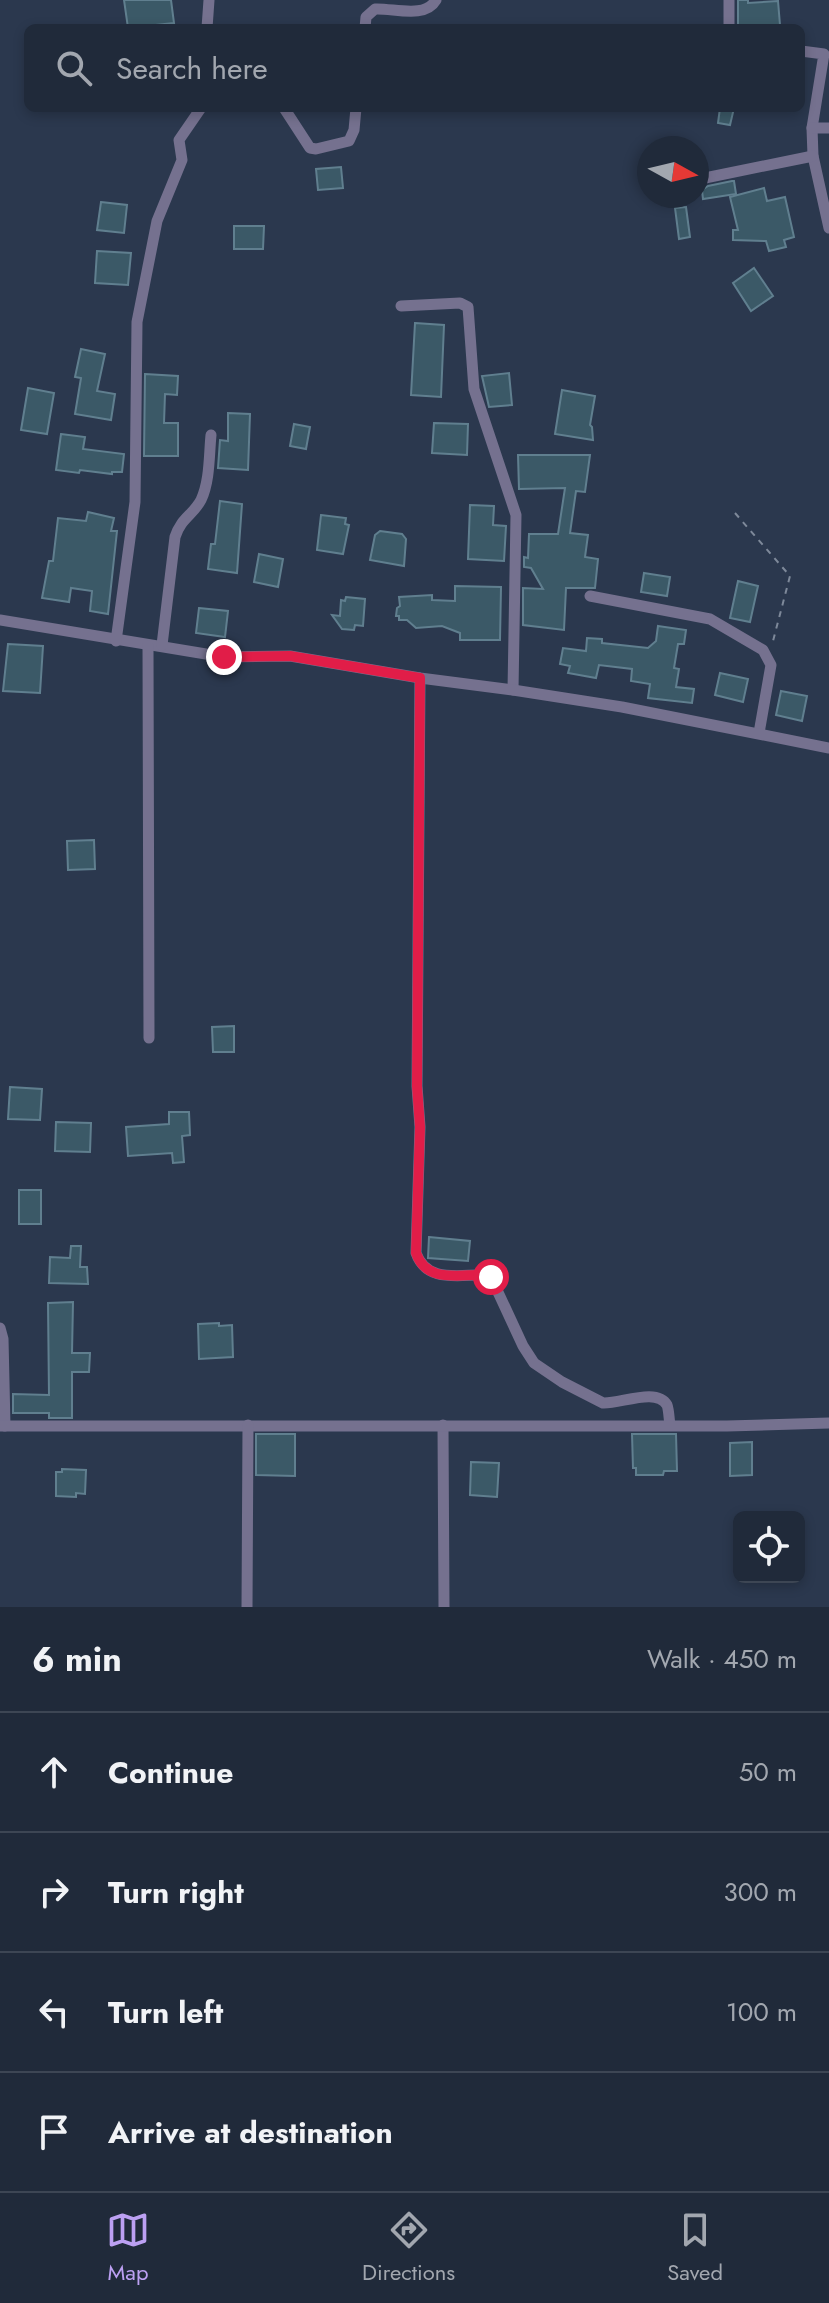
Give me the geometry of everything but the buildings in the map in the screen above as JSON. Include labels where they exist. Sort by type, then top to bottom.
[{"type":"street","points":[[209,0],[209,24]]},
{"type":"street","points":[[365,24],[366,17],[375,9],[422,11],[432,7],[436,0]]},
{"type":"street","points":[[729,0],[729,24]]},
{"type":"street","points":[[805,52],[824,54],[812,128],[813,156],[829,228]]},
{"type":"street","points":[[116,641],[135,502],[137,322],[157,221],[182,160],[179,140],[198,112]]},
{"type":"street","points":[[287,112],[310,148],[316,149],[349,141],[354,130],[356,112]]},
{"type":"street","points":[[812,128],[829,128]]},
{"type":"street","points":[[709,177],[813,156]]},
{"type":"street","points":[[401,306],[460,303],[468,307],[474,389],[516,515],[513,690]]},
{"type":"street","points":[[162,645],[175,537],[179,524],[200,502],[206,486],[211,435]]},
{"type":"street","points":[[590,596],[710,619],[763,650],[771,665],[759,733]]},
{"type":"street","points":[[0,620],[224,657],[290,656],[513,690],[622,707],[829,748]]},
{"type":"street","points":[[148,646],[149,1038]]},
{"type":"street","points":[[420,678],[417,1086],[420,1127],[416,1253],[424,1267],[435,1274],[491,1277],[523,1346],[542,1370],[603,1403],[649,1395],[659,1398],[667,1405],[670,1425]]},
{"type":"street","points":[[0,1328],[3,1339],[2,1426],[829,1423]]},
{"type":"street","points":[[247,1607],[248,1425]]},
{"type":"street","points":[[443,1425],[444,1607]]},
{"type":"path","points":[[735,513],[790,576],[769,657]]},
{"type":"route","points":[[224,657],[290,656],[420,678],[417,1086],[420,1127],[416,1253],[424,1267],[435,1274],[491,1277]]}]
